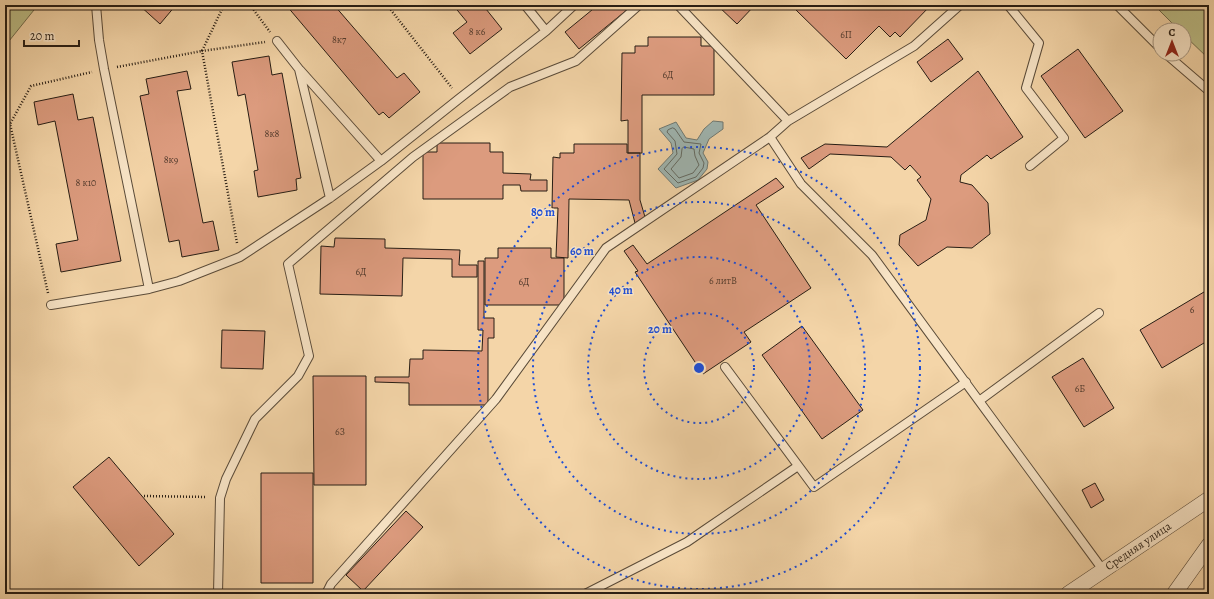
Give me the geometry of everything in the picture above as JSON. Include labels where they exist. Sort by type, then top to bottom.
[{"type":"street","name":"Средняя улица","points":[[1068,594],[1209,499]]},
{"type":"street","points":[[1174,594],[1209,545]]},
{"type":"lane","points":[[96,5],[99,40],[104,69],[150,289]]},
{"type":"lane","points":[[525,5],[546,31]]},
{"type":"lane","points":[[50,305],[150,289],[179,281],[240,257],[330,198],[381,161],[546,31],[574,5]]},
{"type":"lane","points":[[218,594],[220,498],[226,478],[255,419],[298,376],[309,356],[288,264],[413,158],[510,87],[576,61],[639,5]]},
{"type":"lane","points":[[678,5],[788,121]]},
{"type":"lane","points":[[326,594],[331,584],[496,399],[606,248],[770,137],[788,121],[914,46],[960,5]]},
{"type":"lane","points":[[1008,5],[1039,43],[1026,88],[1064,138],[1030,166]]},
{"type":"lane","points":[[1117,5],[1152,40]]},
{"type":"lane","points":[[277,40],[299,69],[381,161]]},
{"type":"lane","points":[[1175,62],[1209,91]]},
{"type":"lane","points":[[299,69],[330,198]]},
{"type":"lane","points":[[770,137],[801,184],[872,255],[1103,570]]},
{"type":"lane","points":[[979,401],[1099,313]]},
{"type":"lane","points":[[725,367],[814,488],[966,382]]},
{"type":"lane","points":[[585,594],[687,542],[798,466]]},
{"type":"path","points":[[224,5],[202,51],[240,257]]},
{"type":"path","points":[[50,305],[10,124],[31,86],[104,69],[202,51],[277,40],[250,5]]},
{"type":"path","points":[[387,5],[460,98]]},
{"type":"path","points":[[144,496],[220,498]]},
{"type":"green space","points":[[5,5],[38,5],[5,46]]},
{"type":"green space","points":[[1154,5],[1209,5],[1209,59],[1192,43],[1192,22],[1171,22]]},
{"type":"water","points":[[713,121],[723,122],[723,129],[709,139],[703,153],[708,162],[707,169],[698,180],[676,188],[658,169],[673,153],[671,143],[659,129],[676,122],[686,138],[697,140],[704,129]]},
{"type":"building","points":[[139,5],[176,5],[160,24]]},
{"type":"building","points":[[286,5],[334,5],[397,78],[404,73],[420,92],[389,118],[383,112],[379,115]]},
{"type":"building","points":[[453,5],[491,5],[486,9],[502,29],[470,54],[453,33],[467,22]]},
{"type":"building","points":[[598,5],[633,5],[579,49],[565,32]]},
{"type":"building","points":[[717,5],[755,5],[737,24]]},
{"type":"building","points":[[799,5],[931,5],[900,37],[895,32],[890,37],[879,26],[846,59],[795,9]]},
{"type":"building","points":[[648,37],[701,37],[701,46],[714,46],[714,95],[642,95],[642,153],[628,153],[628,120],[621,121],[622,53],[635,53],[635,46],[648,46]]},
{"type":"building","points":[[948,39],[963,59],[931,82],[917,62]]},
{"type":"building","points":[[1078,49],[1123,111],[1085,138],[1041,76]]},
{"type":"building","points":[[269,56],[272,75],[282,73],[301,178],[296,179],[297,190],[258,197],[254,171],[258,170],[245,94],[238,96],[232,62]]},
{"type":"building","points":[[187,71],[191,89],[177,91],[203,223],[213,221],[219,250],[182,257],[179,240],[169,242],[140,96],[149,94],[146,79]]},
{"type":"building","points":[[978,71],[1023,137],[991,159],[987,155],[961,175],[960,182],[972,185],[988,203],[990,234],[972,248],[947,247],[918,266],[899,245],[900,235],[926,220],[931,199],[917,180],[921,177],[910,165],[905,170],[891,157],[830,154],[809,169],[801,158],[825,144],[887,147]]},
{"type":"building","points":[[73,94],[78,120],[93,117],[121,261],[61,272],[56,244],[78,240],[55,121],[38,125],[34,102]]},
{"type":"building","points":[[437,143],[490,143],[490,152],[503,152],[503,173],[531,174],[530,180],[547,180],[547,191],[521,191],[520,185],[503,185],[503,199],[423,199],[423,152],[437,152]]},
{"type":"building","points":[[574,144],[627,144],[627,153],[640,153],[640,200],[645,217],[635,223],[629,200],[569,199],[568,258],[556,257],[558,208],[552,208],[553,157],[560,158],[560,153],[574,153]]},
{"type":"building","points":[[776,178],[784,187],[756,205],[811,288],[744,332],[751,342],[703,374],[635,272],[638,271],[624,251],[633,245],[647,264]]},
{"type":"building","points":[[335,238],[385,239],[385,248],[460,250],[459,265],[477,265],[477,277],[452,277],[452,259],[403,258],[402,296],[320,294],[321,246],[334,247]]},
{"type":"building","points":[[498,248],[551,248],[551,258],[564,258],[564,305],[485,305],[485,258],[498,258]]},
{"type":"building","points":[[478,261],[484,261],[484,318],[494,318],[494,338],[488,338],[488,405],[409,405],[409,383],[375,382],[375,377],[409,377],[410,359],[423,359],[423,350],[482,351],[483,330],[478,330]]},
{"type":"building","points":[[1209,289],[1209,340],[1162,368],[1140,330]]},
{"type":"building","points":[[802,326],[863,410],[822,439],[762,355]]},
{"type":"building","points":[[222,330],[265,331],[263,369],[221,368]]},
{"type":"building","points":[[1083,358],[1114,408],[1084,427],[1052,377]]},
{"type":"building","points":[[313,376],[366,376],[366,485],[314,485]]},
{"type":"building","points":[[109,457],[174,534],[139,566],[73,487]]},
{"type":"building","points":[[261,473],[313,473],[313,583],[261,583]]},
{"type":"building","points":[[1095,483],[1104,500],[1091,508],[1082,490]]},
{"type":"building","points":[[406,511],[423,527],[363,591],[346,575]]}]
